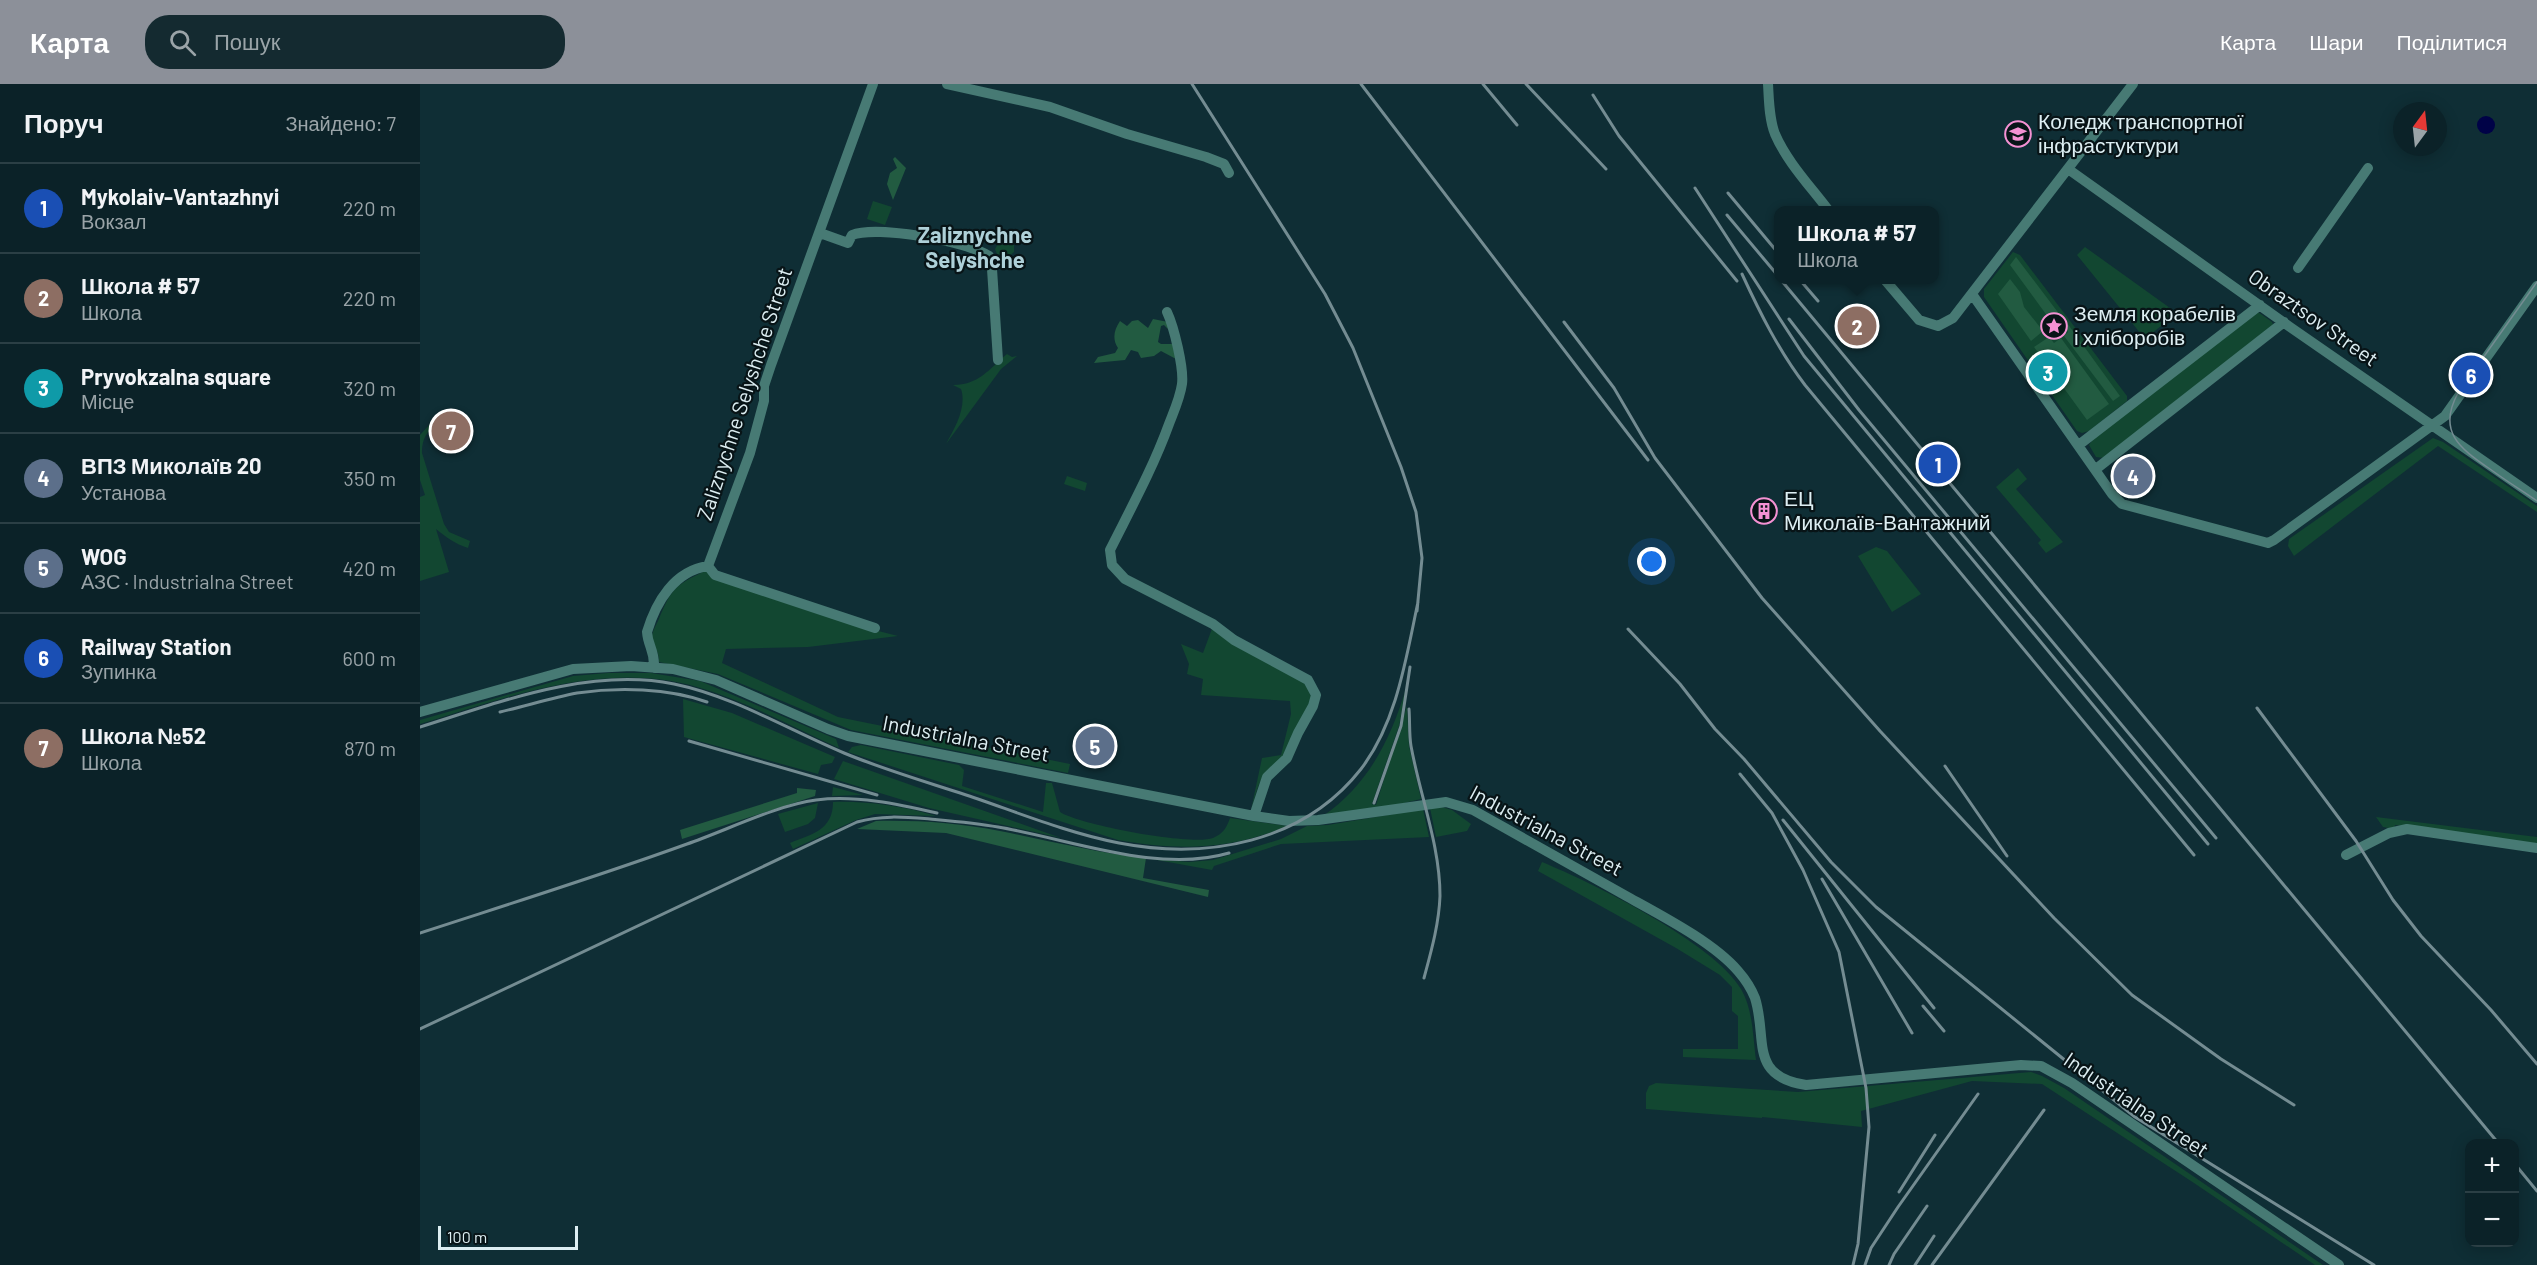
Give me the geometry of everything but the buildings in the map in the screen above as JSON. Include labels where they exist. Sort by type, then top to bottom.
[{"type":"street","name":"Zaliznychne Selyshche Street","points":[[708,566],[750,453],[771,365],[873,84]]},
{"type":"street","points":[[947,84],[1050,106],[1127,134],[1206,156],[1224,164],[1229,173]]},
{"type":"street","points":[[1768,84],[1771,119],[1775,133],[1782,147],[1826,206]]},
{"type":"street","points":[[1889,284],[1919,320],[1938,326],[1953,318],[2133,84]]},
{"type":"street","points":[[2298,268],[2368,168]]},
{"type":"street","name":"Obraztsov Street","points":[[2068,169],[2537,498]]},
{"type":"street","points":[[820,233],[848,243],[852,235],[862,231],[906,235],[978,249],[989,256],[992,269],[998,360]]},
{"type":"street","points":[[1972,294],[2080,444],[2112,494],[2122,504],[2268,543],[2445,416],[2537,286]]},
{"type":"street","points":[[2080,444],[2260,304]]},
{"type":"street","points":[[1167,312],[1173,325],[1183,382],[1158,455],[1110,550],[1110,557],[1112,566],[1125,579],[1213,624],[1234,640],[1308,680],[1313,686],[1316,695],[1313,706],[1287,758],[1267,777],[1254,816]]},
{"type":"street","points":[[2096,469],[2284,322]]},
{"type":"street","points":[[654,668],[655,654],[647,639],[647,632],[667,590],[678,578],[708,566],[715,575],[875,628]]},
{"type":"street","name":"Industrialna Street","points":[[420,712],[573,669],[631,666],[673,669],[716,680],[848,736],[1254,816],[1290,821],[1318,820],[1446,802],[1473,810],[1676,924],[1736,969],[1750,987],[1755,999],[1763,1057],[1768,1067],[1785,1080],[1806,1085],[2021,1065],[2041,1066],[2072,1083],[2339,1265]]},
{"type":"street","points":[[2346,855],[2389,833],[2407,829],[2537,848]]},
{"type":"green space","points":[[895,157],[906,168],[893,200],[887,184],[890,173],[897,168],[893,159]]},
{"type":"green space","points":[[873,201],[892,207],[885,225],[867,219]]},
{"type":"green space","points":[[1006,239],[1014,239],[1014,252],[1007,258],[997,254],[995,249]]},
{"type":"green space","points":[[2085,247],[2177,313],[2145,339],[2077,255]]},
{"type":"green space","points":[[2013,252],[2020,255],[2127,396],[2127,401],[2089,431],[2082,433],[2077,431],[1984,297],[1984,289]]},
{"type":"green space","points":[[2016,257],[2063,319],[2060,321],[2054,313],[2048,317],[2010,265]]},
{"type":"green space","points":[[2010,279],[2020,292],[2024,307],[2043,331],[2031,341],[1998,294]]},
{"type":"green space","points":[[2258,312],[2273,325],[2104,458],[2096,457],[2089,445],[2093,439]]},
{"type":"green space","points":[[1153,319],[1168,322],[1169,330],[1164,325],[1161,326],[1158,342],[1173,344],[1176,359],[1161,351],[1154,356],[1141,358],[1138,352],[1131,350],[1125,360],[1094,363],[1098,357],[1115,353],[1118,348],[1114,334],[1120,321],[1127,326],[1132,321],[1138,320],[1148,328]]},
{"type":"green space","points":[[2067,323],[2120,396],[2113,401],[2064,336],[2068,332],[2064,325]]},
{"type":"green space","points":[[2049,337],[2054,343],[2061,338],[2109,404],[2087,420],[2034,347]]},
{"type":"green space","points":[[1007,354],[1012,357],[1017,356],[1001,369],[946,444],[959,417],[962,403],[961,389],[953,385],[977,379]]},
{"type":"green space","points":[[448,417],[449,421],[429,431],[422,446],[422,453],[444,524],[449,532],[470,541],[468,548],[451,540],[436,529],[449,572],[420,581],[420,497],[425,495],[420,480],[420,435],[430,424]]},
{"type":"green space","points":[[2433,438],[2443,442],[2537,506],[2537,512],[2438,446],[2294,556],[2288,546],[2289,539]]},
{"type":"green space","points":[[2018,468],[2027,479],[2016,489],[2063,542],[2046,553],[2038,543],[2041,540],[1996,487]]},
{"type":"green space","points":[[1067,476],[1087,483],[1085,491],[1064,484]]},
{"type":"green space","points":[[1876,547],[1887,551],[1921,594],[1892,612],[1858,556]]},
{"type":"green space","points":[[705,571],[847,623],[898,636],[808,647],[726,649],[722,663],[838,717],[1070,764],[1068,773],[851,730],[718,674],[659,662],[652,635],[666,602],[679,585]]},
{"type":"green space","points":[[1213,626],[1306,683],[1312,699],[1279,763],[1267,770],[1263,776],[1251,810],[1262,758],[1281,755],[1291,714],[1290,701],[1201,695],[1203,679],[1187,674],[1189,664],[1181,644],[1203,653]]},
{"type":"green space","points":[[651,673],[700,681],[836,739],[839,748],[715,693],[662,680],[627,678],[557,685],[522,693],[420,724],[420,720],[573,676]]},
{"type":"green space","points":[[1406,688],[1399,726],[1372,804],[1376,805],[1407,706],[1409,746],[1421,799],[1383,808],[1323,816],[1353,790],[1376,760],[1393,725]]},
{"type":"green space","points":[[683,699],[732,713],[835,757],[832,763],[821,765],[818,774],[684,737]]},
{"type":"green space","points":[[861,745],[959,765],[964,770],[962,786],[1043,812],[1046,783],[1052,783],[1060,812],[1089,823],[1136,833],[1201,840],[1213,838],[1219,834],[1224,830],[1230,818],[1288,826],[1245,840],[1204,846],[1162,846],[1118,840],[848,752],[852,747]]},
{"type":"green space","points":[[843,761],[1061,838],[929,808],[834,779]]},
{"type":"green space","points":[[833,787],[863,795],[832,796]]},
{"type":"green space","points":[[797,788],[816,790],[815,796],[682,839],[680,830],[797,793]]},
{"type":"green space","points":[[833,802],[885,805],[936,816],[875,814],[856,820],[793,849],[790,843],[820,830],[825,825],[832,811]]},
{"type":"green space","points":[[818,803],[815,818],[808,824],[785,832],[778,814]]},
{"type":"green space","points":[[1442,807],[1452,810],[1471,824],[1467,831],[1436,837],[1430,808]]},
{"type":"green space","points":[[1423,809],[1429,837],[1281,844],[1214,866],[1212,870],[1146,858],[1189,862],[1213,860],[1281,839],[1307,826],[1328,825]]},
{"type":"green space","points":[[2376,817],[2537,837],[2537,844],[2395,825],[2394,829],[2383,827]]},
{"type":"green space","points":[[876,821],[969,826],[1091,850],[1146,858],[1143,878],[1209,890],[1208,897],[946,833],[857,829]]},
{"type":"green space","points":[[1542,862],[1591,884],[1650,916],[1680,934],[1727,971],[1741,989],[1748,1005],[1756,1060],[1683,1057],[1683,1049],[1738,1049],[1738,1016],[1732,1011],[1732,987],[1720,975],[1676,948],[1538,871]]},
{"type":"green space","points":[[2031,1072],[2064,1088],[2323,1265],[2315,1265],[2042,1084],[1972,1081],[1861,1111],[1862,1127],[1646,1109],[1646,1093],[1649,1086],[1656,1083],[1798,1092]]},
{"type":"shaded area","points":[[2486,116],[2492,119],[2495,125],[2492,131],[2486,134],[2480,131],[2477,125],[2480,119]]},
{"type":"tram line","points":[[2537,282],[2458,393],[2450,418],[2455,437],[2469,454],[2537,501]]},
{"type":"railway","points":[[1192,84],[1325,294],[1353,348],[1401,467],[1416,512],[1422,558],[1417,611]]},
{"type":"railway","points":[[1361,84],[1648,460]]},
{"type":"railway","points":[[1483,84],[1517,125]]},
{"type":"railway","points":[[1526,84],[1606,169]]},
{"type":"railway","points":[[1593,95],[1619,136],[1737,281]]},
{"type":"railway","points":[[1695,188],[1804,356],[2208,844]]},
{"type":"railway","points":[[1728,193],[1774,248]]},
{"type":"railway","points":[[1727,215],[1774,271]]},
{"type":"railway","points":[[1742,274],[1770,331],[1805,385],[2194,855]]},
{"type":"railway","points":[[1784,284],[2495,1139]]},
{"type":"railway","points":[[1803,284],[1818,301]]},
{"type":"railway","points":[[1789,319],[1859,410],[2216,838]]},
{"type":"railway","points":[[1564,322],[1614,388],[1655,458],[1762,598],[1880,731],[2054,918],[2132,995],[2221,1059],[2294,1105]]},
{"type":"railway","points":[[420,727],[513,698],[578,684],[610,680],[642,680],[674,684],[696,689],[739,705],[860,760],[1066,829],[1119,843],[1152,848],[1219,847],[1251,840],[1282,829],[1311,814],[1338,794],[1361,769],[1373,751],[1392,710],[1418,602]]},
{"type":"railway","points":[[1628,629],[1680,684],[1715,729],[1744,759],[1831,862],[1876,907],[2135,1117],[2374,1265]]},
{"type":"railway","points":[[1374,803],[1401,726],[1410,667]]},
{"type":"railway","points":[[500,712],[577,693],[609,690],[660,691],[707,702]]},
{"type":"railway","points":[[2257,708],[2356,841],[2393,900],[2421,936],[2491,1010],[2537,1064]]},
{"type":"railway","points":[[1409,709],[1411,746],[1433,839],[1439,877],[1438,917],[1424,978]]},
{"type":"railway","points":[[689,741],[877,795]]},
{"type":"railway","points":[[1945,766],[2007,856]]},
{"type":"railway","points":[[1740,774],[1772,813],[1803,870],[1839,952],[1866,1088],[1869,1127],[1858,1244],[1853,1265]]},
{"type":"railway","points":[[420,933],[621,867],[801,803],[831,799],[862,800],[937,813]]},
{"type":"railway","points":[[420,1029],[857,822],[866,820],[902,817],[981,824],[1144,857],[1202,858],[1229,853]]},
{"type":"railway","points":[[1783,820],[1934,1008]]},
{"type":"railway","points":[[1822,879],[1912,1033]]},
{"type":"railway","points":[[1923,1006],[1944,1031]]},
{"type":"railway","points":[[1865,1265],[1871,1248],[1898,1207],[1978,1094]]},
{"type":"railway","points":[[1932,1265],[2044,1110]]},
{"type":"railway","points":[[1899,1192],[1935,1135]]},
{"type":"railway","points":[[2519,1169],[2537,1191]]},
{"type":"railway","points":[[1889,1265],[1927,1206]]},
{"type":"railway","points":[[1915,1265],[1934,1236]]},
{"type":"place","name":"Коледж транспортної інфрастуктури","points":[[2018,134]]},
{"type":"place","name":"Школа # 57","points":[[1857,326]]},
{"type":"place","name":"Земля корабелів і хліборобів","points":[[2054,326]]},
{"type":"place","name":"Pryvokzalna square","points":[[2048,372]]},
{"type":"place","name":"Railway Station","points":[[2471,375]]},
{"type":"place","name":"Школа №52","points":[[451,431]]},
{"type":"place","name":"Mykolaiv-Vantazhnyi","points":[[1938,464]]},
{"type":"place","name":"ВПЗ Миколаїв 20","points":[[2133,476]]},
{"type":"place","name":"ЕЦ Миколаїв-Вантажний","points":[[1764,511]]},
{"type":"place","name":"WOG","points":[[1095,746]]},
{"type":"district","name":"Zaliznychne Selyshche","points":[[975,248]]}]
